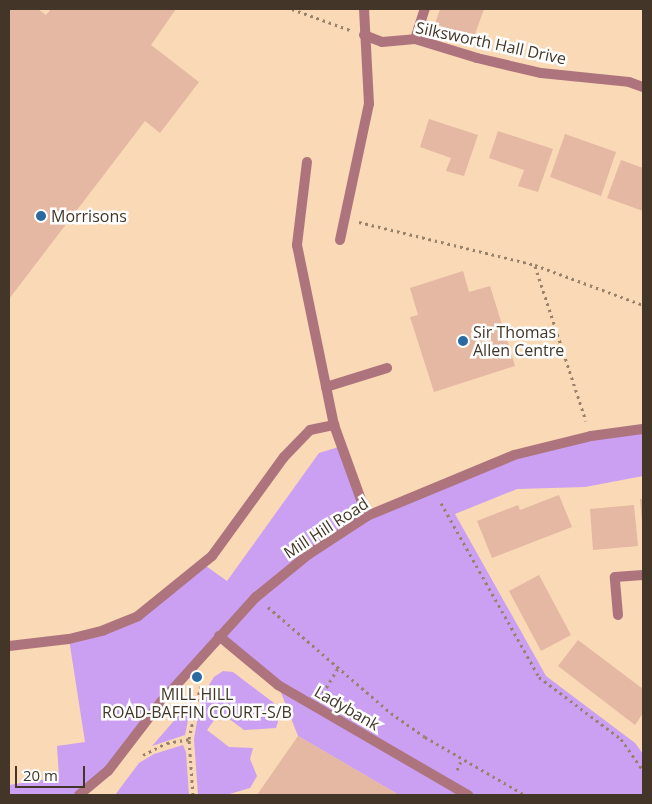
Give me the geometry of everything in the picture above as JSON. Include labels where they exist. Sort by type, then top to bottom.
[{"type":"street","points":[[340,240],[369,104],[364,9]]},
{"type":"street","points":[[415,39],[424,9]]},
{"type":"street","name":"Silksworth Hall Drive","points":[[364,35],[382,42],[415,39],[477,58],[541,73],[629,82],[643,87]]},
{"type":"street","points":[[307,162],[297,245],[334,425],[367,516]]},
{"type":"street","points":[[326,387],[386,368]]},
{"type":"street","points":[[9,646],[68,639],[104,630],[138,616],[212,556],[284,458],[310,430],[334,425]]},
{"type":"street","name":"Mill Hill Road","points":[[91,795],[103,776],[161,702],[219,636],[256,597],[308,554],[367,516],[432,487],[514,455],[590,436],[643,429]]},
{"type":"street","points":[[618,615],[616,577],[643,575]]},
{"type":"street","name":"Ladybank","points":[[219,636],[278,685],[468,795]]},
{"type":"street","name":"Mill Hill Road","points":[[79,795],[103,776]]},
{"type":"path","points":[[292,9],[364,35]]},
{"type":"path","points":[[345,218],[535,265],[643,305]]},
{"type":"path","points":[[535,265],[590,436]]},
{"type":"path","points":[[432,487],[539,677],[621,739],[643,771]]},
{"type":"path","points":[[256,597],[338,668],[425,737],[525,795]]},
{"type":"path","points":[[316,707],[338,668]]},
{"type":"path","points":[[193,795],[189,739],[203,678]]},
{"type":"path","points":[[136,758],[167,743],[189,739]]},
{"type":"shaded area","points":[[643,429],[643,476],[585,487],[517,489],[455,514],[546,676],[635,743],[643,754],[643,795],[399,795],[298,736],[278,685],[219,636],[108,771],[79,795],[9,795],[9,785],[59,777],[57,746],[85,742],[69,639],[137,616],[203,564],[227,581],[319,453],[342,446],[367,516],[514,455]]},
{"type":"shaded area","points":[[223,671],[233,672],[274,703],[279,713],[278,722],[276,728],[244,730],[220,712],[207,730],[229,747],[253,748],[250,759],[257,776],[250,788],[226,795],[198,795],[194,739],[201,698],[214,677]]},
{"type":"shaded area","points":[[192,700],[185,735],[152,746]]},
{"type":"shaded area","points":[[183,745],[186,752],[189,795],[115,795],[139,763],[154,754]]},
{"type":"building","name":"Morrisons","points":[[9,9],[38,9],[46,15],[51,9],[176,9],[151,45],[199,82],[160,133],[145,121],[9,299]]},
{"type":"building","points":[[440,9],[484,9],[474,37],[435,24]]},
{"type":"building","points":[[429,119],[478,135],[464,176],[446,171],[451,158],[420,147]]},
{"type":"building","points":[[498,131],[553,149],[538,192],[518,186],[524,170],[489,158]]},
{"type":"building","points":[[565,134],[616,152],[601,196],[550,177]]},
{"type":"building","points":[[621,160],[643,168],[643,211],[607,198]]},
{"type":"building","name":"Sir Thomas Allen Centre","points":[[463,271],[469,292],[490,286],[515,366],[434,392],[410,317],[418,315],[410,288]]},
{"type":"building","points":[[559,495],[572,527],[492,558],[477,521],[518,505],[520,510]]},
{"type":"building","points":[[640,499],[643,499],[643,521],[642,521]]},
{"type":"building","points":[[634,505],[638,546],[593,550],[590,509]]},
{"type":"building","points":[[539,575],[571,635],[541,651],[509,591]]},
{"type":"building","points":[[578,640],[643,689],[643,713],[635,725],[558,666]]},
{"type":"building","points":[[298,736],[399,795],[257,795]]},
{"type":"place","name":"Morrisons","points":[[41,216]]},
{"type":"place","name":"Sir Thomas Allen Centre","points":[[463,341]]},
{"type":"place","name":"MILL HILL ROAD-BAFFIN COURT-S/B","points":[[197,677]]}]
